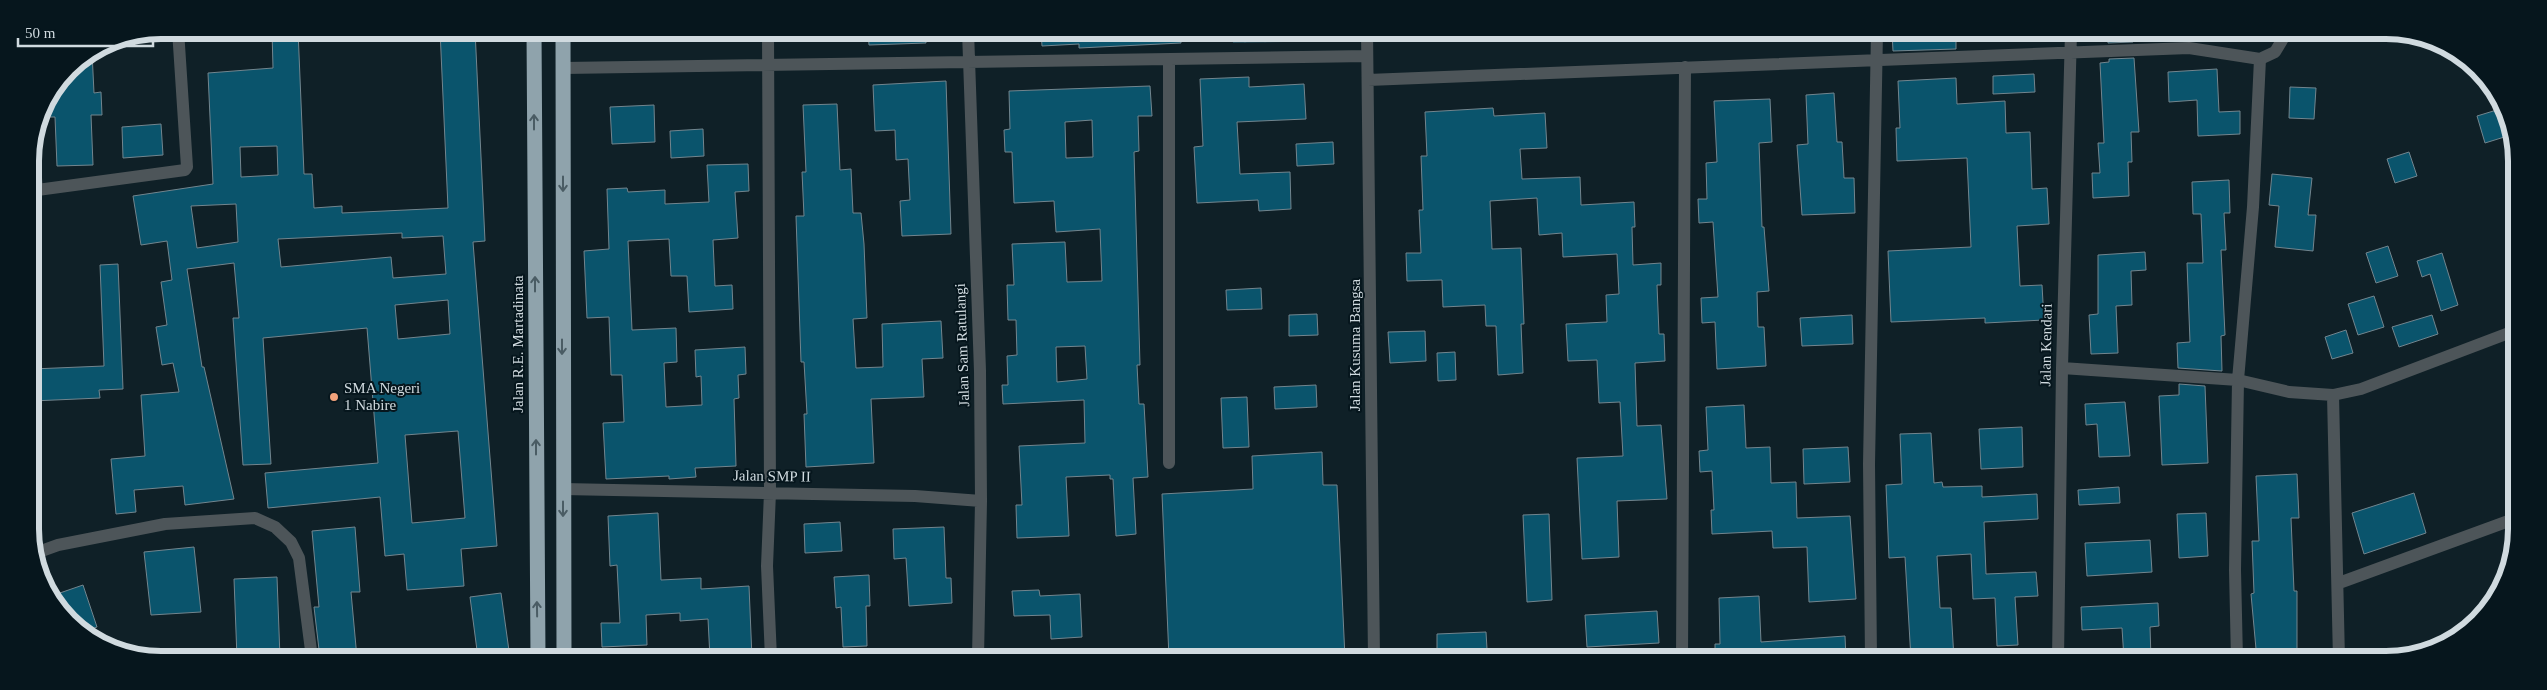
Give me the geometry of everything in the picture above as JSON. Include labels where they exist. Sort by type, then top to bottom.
[{"type":"highway","name":"Jalan R.E. Martadinata","points":[[534,39],[538,651]]},
{"type":"highway","points":[[563,39],[564,651]]},
{"type":"highway","points":[[538,651],[564,642]]},
{"type":"street","points":[[39,189],[185,170],[187,167],[179,39]]},
{"type":"street","points":[[768,39],[770,492],[767,566],[771,651]]},
{"type":"street","name":"Jalan Sam Ratulangi","points":[[968,39],[980,371],[981,501],[978,651]]},
{"type":"street","name":"Jalan Kusuma Bangsa","points":[[1367,39],[1374,651]]},
{"type":"street","points":[[1871,651],[1869,464],[1877,39]]},
{"type":"street","name":"Jalan Kendari","points":[[2058,651],[2062,368],[2071,39]]},
{"type":"street","points":[[1368,80],[2189,48],[2260,59],[2275,52],[2283,39]]},
{"type":"street","points":[[564,68],[768,64],[968,64],[1368,56]]},
{"type":"street","points":[[2237,651],[2235,570],[2238,380],[2253,207],[2260,59]]},
{"type":"street","points":[[1169,60],[1169,463]]},
{"type":"street","points":[[1682,651],[1685,67]]},
{"type":"street","points":[[2062,368],[2238,380],[2289,392],[2334,395],[2361,389],[2508,332]]},
{"type":"street","points":[[2334,395],[2339,651]]},
{"type":"street","name":"Jalan SMP II","points":[[563,489],[915,496],[981,501]]},
{"type":"street","points":[[41,551],[58,545],[165,524],[255,518],[275,527],[291,542],[299,558],[311,651]]},
{"type":"street","points":[[2339,583],[2508,520]]},
{"type":"green space","points":[[1233,39],[1340,39],[1340,41],[1233,43]]},
{"type":"building","points":[[272,39],[298,39],[304,174],[312,174],[314,208],[342,206],[342,213],[448,208],[440,39],[475,39],[485,241],[473,242],[497,546],[461,549],[464,586],[407,590],[404,554],[385,556],[380,497],[268,508],[265,473],[378,463],[367,328],[263,338],[271,464],[243,465],[233,318],[239,318],[234,263],[187,269],[202,367],[204,367],[234,499],[185,505],[183,486],[134,490],[136,512],[116,514],[111,459],[145,456],[141,395],[179,392],[173,363],[162,365],[156,327],[167,325],[161,282],[172,280],[167,241],[141,245],[133,196],[213,184],[208,73],[273,68]],"holes":[[[277,146],[278,175],[241,177],[240,147]],[[236,204],[238,242],[197,248],[191,206]],[[402,233],[402,238],[443,236],[446,274],[393,278],[391,257],[281,267],[278,239]],[[448,300],[450,334],[398,339],[395,305]],[[458,431],[465,518],[412,523],[405,435]]]},
{"type":"building","points":[[869,39],[926,39],[926,43],[869,45]]},
{"type":"building","points":[[1042,39],[1181,39],[1181,43],[1079,48],[1079,44],[1042,46]]},
{"type":"building","points":[[1892,39],[1956,39],[1956,49],[1893,51]]},
{"type":"building","points":[[2108,39],[2133,39],[2133,42],[2108,43]]},
{"type":"building","points":[[2134,58],[2139,132],[2131,132],[2132,162],[2128,162],[2129,196],[2093,198],[2092,173],[2100,173],[2098,143],[2104,143],[2100,63],[2109,62],[2109,59]]},
{"type":"building","points":[[92,59],[94,93],[101,92],[102,115],[91,115],[93,165],[57,166],[55,117],[48,117],[59,93],[80,69]]},
{"type":"building","points":[[2217,69],[2219,112],[2240,111],[2240,134],[2198,136],[2197,100],[2169,102],[2168,72]]},
{"type":"building","points":[[2034,74],[2035,92],[1993,94],[1993,76]]},
{"type":"building","points":[[1249,77],[1249,87],[1304,84],[1306,119],[1237,122],[1240,174],[1290,172],[1291,209],[1259,211],[1258,200],[1197,203],[1194,147],[1203,146],[1200,79]]},
{"type":"building","points":[[1956,78],[1957,104],[2005,101],[2006,133],[2030,132],[2032,189],[2047,188],[2049,224],[2017,226],[2020,286],[2042,285],[2044,320],[1985,323],[1985,318],[1891,322],[1888,251],[1971,247],[1967,158],[1897,161],[1896,128],[1900,128],[1898,81]]},
{"type":"building","points":[[946,81],[951,234],[902,236],[900,201],[910,200],[908,159],[896,160],[895,130],[875,131],[873,85]]},
{"type":"building","points":[[1150,86],[1152,116],[1138,116],[1139,151],[1134,152],[1140,365],[1137,365],[1139,404],[1144,404],[1148,477],[1133,478],[1136,534],[1116,536],[1113,479],[1110,479],[1110,475],[1066,477],[1069,536],[1017,538],[1016,505],[1022,505],[1019,446],[1085,443],[1084,400],[1003,404],[1002,385],[1008,385],[1007,356],[1017,355],[1016,320],[1008,320],[1007,285],[1014,285],[1012,244],[1065,242],[1067,282],[1102,281],[1100,229],[1056,232],[1054,201],[1014,203],[1012,152],[1005,152],[1004,130],[1010,129],[1009,91]],"holes":[[[1092,120],[1093,157],[1066,158],[1065,122]],[[1085,346],[1087,379],[1057,382],[1056,347]]]},
{"type":"building","points":[[2290,87],[2316,88],[2314,119],[2289,118]]},
{"type":"building","points":[[1834,93],[1837,142],[1842,142],[1844,178],[1854,178],[1855,213],[1802,215],[1797,145],[1808,144],[1806,95]]},
{"type":"building","points":[[1770,99],[1772,142],[1759,143],[1762,227],[1764,227],[1769,291],[1757,292],[1758,327],[1764,327],[1766,366],[1717,369],[1715,322],[1702,323],[1701,298],[1718,297],[1713,222],[1699,223],[1698,199],[1707,199],[1706,163],[1717,162],[1714,101]]},
{"type":"building","points":[[837,104],[840,170],[851,169],[853,213],[861,213],[864,244],[867,318],[853,319],[856,368],[883,367],[882,324],[941,321],[943,358],[922,359],[924,397],[871,399],[874,463],[806,467],[804,414],[807,414],[804,362],[801,362],[796,216],[804,216],[802,172],[806,172],[803,105]]},
{"type":"building","points":[[654,105],[655,142],[612,144],[610,107]]},
{"type":"building","points":[[1493,108],[1494,116],[1545,113],[1547,148],[1520,149],[1522,179],[1580,177],[1581,205],[1634,202],[1635,227],[1632,227],[1633,265],[1661,263],[1661,285],[1657,285],[1659,334],[1664,334],[1665,361],[1635,363],[1637,426],[1661,425],[1667,499],[1617,501],[1619,557],[1582,559],[1577,458],[1623,456],[1620,402],[1599,403],[1597,360],[1568,361],[1566,324],[1607,322],[1606,295],[1619,294],[1617,254],[1563,257],[1562,233],[1539,235],[1537,198],[1490,201],[1492,249],[1521,248],[1524,324],[1521,324],[1523,373],[1498,375],[1496,326],[1486,326],[1485,305],[1443,307],[1442,280],[1407,281],[1406,253],[1421,253],[1419,210],[1423,210],[1421,156],[1427,156],[1425,112]]},
{"type":"building","points":[[2497,110],[2506,137],[2485,143],[2477,116]]},
{"type":"building","points":[[161,124],[163,155],[123,158],[122,127]]},
{"type":"building","points":[[703,129],[704,156],[671,158],[670,131]]},
{"type":"building","points":[[1333,142],[1334,164],[1297,166],[1296,144]]},
{"type":"building","points":[[2409,152],[2417,176],[2395,183],[2387,159]]},
{"type":"building","points":[[748,164],[749,191],[735,192],[738,238],[713,240],[715,286],[732,285],[733,309],[689,312],[687,276],[671,276],[669,239],[628,241],[632,330],[676,328],[677,362],[664,363],[666,407],[702,405],[701,376],[696,377],[695,350],[745,347],[746,374],[738,375],[739,398],[734,399],[736,466],[695,468],[696,477],[669,479],[669,476],[606,479],[603,423],[624,422],[622,375],[611,375],[609,317],[587,318],[584,251],[609,249],[607,189],[627,188],[628,192],[665,190],[665,204],[709,202],[707,165]]},
{"type":"building","points":[[2272,174],[2312,178],[2308,215],[2316,215],[2313,251],[2275,247],[2279,206],[2269,205]]},
{"type":"building","points":[[2229,180],[2230,213],[2224,213],[2226,250],[2221,250],[2225,335],[2221,336],[2222,371],[2178,368],[2177,343],[2190,342],[2187,263],[2203,263],[2201,214],[2193,214],[2192,182]]},
{"type":"building","points":[[2388,246],[2398,276],[2376,283],[2366,253]]},
{"type":"building","points":[[2145,252],[2146,270],[2131,271],[2132,305],[2116,306],[2118,353],[2091,354],[2089,315],[2098,314],[2098,255]]},
{"type":"building","points":[[2442,253],[2458,305],[2441,311],[2430,274],[2422,277],[2417,261]]},
{"type":"building","points":[[118,264],[123,389],[99,390],[100,398],[39,401],[39,369],[104,366],[100,265]]},
{"type":"building","points":[[1261,288],[1262,309],[1227,310],[1226,290]]},
{"type":"building","points":[[2374,296],[2384,327],[2358,335],[2348,304]]},
{"type":"building","points":[[1317,314],[1318,335],[1289,336],[1289,315]]},
{"type":"building","points":[[1852,315],[1853,344],[1802,346],[1800,318]]},
{"type":"building","points":[[2432,315],[2438,334],[2399,347],[2392,327]]},
{"type":"building","points":[[2346,330],[2353,353],[2332,359],[2325,337]]},
{"type":"building","points":[[1425,331],[1426,361],[1390,363],[1388,332]]},
{"type":"building","points":[[1455,352],[1456,380],[1438,381],[1437,353]]},
{"type":"building","points":[[2179,384],[2205,386],[2208,463],[2162,465],[2159,396],[2179,395]]},
{"type":"building","points":[[1316,385],[1317,407],[1275,409],[1274,387]]},
{"type":"building","points":[[1247,397],[1249,447],[1223,448],[1221,398]]},
{"type":"building","points":[[2125,402],[2130,456],[2099,457],[2097,424],[2086,425],[2085,404]]},
{"type":"building","points":[[1744,405],[1746,448],[1770,447],[1771,483],[1796,482],[1797,518],[1850,516],[1856,599],[1809,602],[1807,547],[1773,548],[1772,531],[1712,534],[1711,510],[1714,510],[1712,471],[1700,472],[1699,451],[1708,450],[1706,407]]},
{"type":"building","points":[[2022,427],[2023,467],[1981,469],[1979,429]]},
{"type":"building","points":[[1931,433],[1934,483],[1942,482],[1943,487],[1982,486],[1982,497],[2037,494],[2038,519],[1984,522],[1986,574],[2036,572],[2038,596],[2015,597],[2018,645],[1997,646],[1995,598],[1973,599],[1971,554],[1937,556],[1940,608],[1951,608],[1954,651],[1911,651],[1905,557],[1889,558],[1886,485],[1902,484],[1900,434]]},
{"type":"building","points":[[1848,447],[1850,482],[1804,484],[1803,449]]},
{"type":"building","points":[[1322,452],[1323,485],[1337,485],[1345,651],[1169,651],[1162,494],[1253,489],[1252,456]]},
{"type":"building","points":[[2297,474],[2299,518],[2291,518],[2294,591],[2297,591],[2297,651],[2256,651],[2251,594],[2254,593],[2252,541],[2259,541],[2256,476]]},
{"type":"building","points":[[2119,487],[2120,503],[2079,505],[2078,490]]},
{"type":"building","points":[[2414,493],[2426,533],[2364,554],[2352,513]]},
{"type":"building","points":[[658,513],[661,580],[701,578],[701,589],[749,586],[752,651],[710,651],[708,619],[680,621],[680,613],[646,615],[647,645],[602,647],[601,623],[620,623],[617,565],[610,566],[608,516]]},
{"type":"building","points":[[2206,513],[2208,556],[2179,558],[2177,514]]},
{"type":"building","points":[[1549,514],[1552,600],[1527,602],[1523,515]]},
{"type":"building","points":[[840,522],[842,551],[805,553],[804,524]]},
{"type":"building","points":[[355,527],[360,592],[351,592],[356,651],[319,651],[314,607],[319,607],[312,531]]},
{"type":"building","points":[[944,527],[946,578],[951,578],[952,603],[909,606],[906,558],[894,559],[893,529]]},
{"type":"building","points":[[2150,540],[2152,572],[2087,576],[2085,543]]},
{"type":"building","points":[[194,547],[201,612],[151,615],[144,552]]},
{"type":"building","points":[[869,575],[870,606],[866,606],[867,646],[843,647],[841,607],[836,608],[834,577]]},
{"type":"building","points":[[277,577],[280,651],[237,651],[234,579]]},
{"type":"building","points":[[83,585],[97,627],[91,629],[87,626],[58,594]]},
{"type":"building","points":[[1039,590],[1040,596],[1080,594],[1082,637],[1051,639],[1050,615],[1014,616],[1012,591]]},
{"type":"building","points":[[501,593],[509,651],[477,651],[470,597]]},
{"type":"building","points":[[1759,596],[1761,642],[1845,636],[1846,651],[1715,651],[1715,644],[1720,644],[1719,598]]},
{"type":"building","points":[[2158,603],[2159,626],[2150,627],[2151,651],[2123,651],[2122,628],[2082,630],[2081,607]]},
{"type":"building","points":[[1657,611],[1659,643],[1587,647],[1585,615]]},
{"type":"building","points":[[1486,632],[1487,649],[1437,651],[1437,634]]},
{"type":"place","name":"SMA Negeri 1 Nabire","points":[[334,397]]}]
